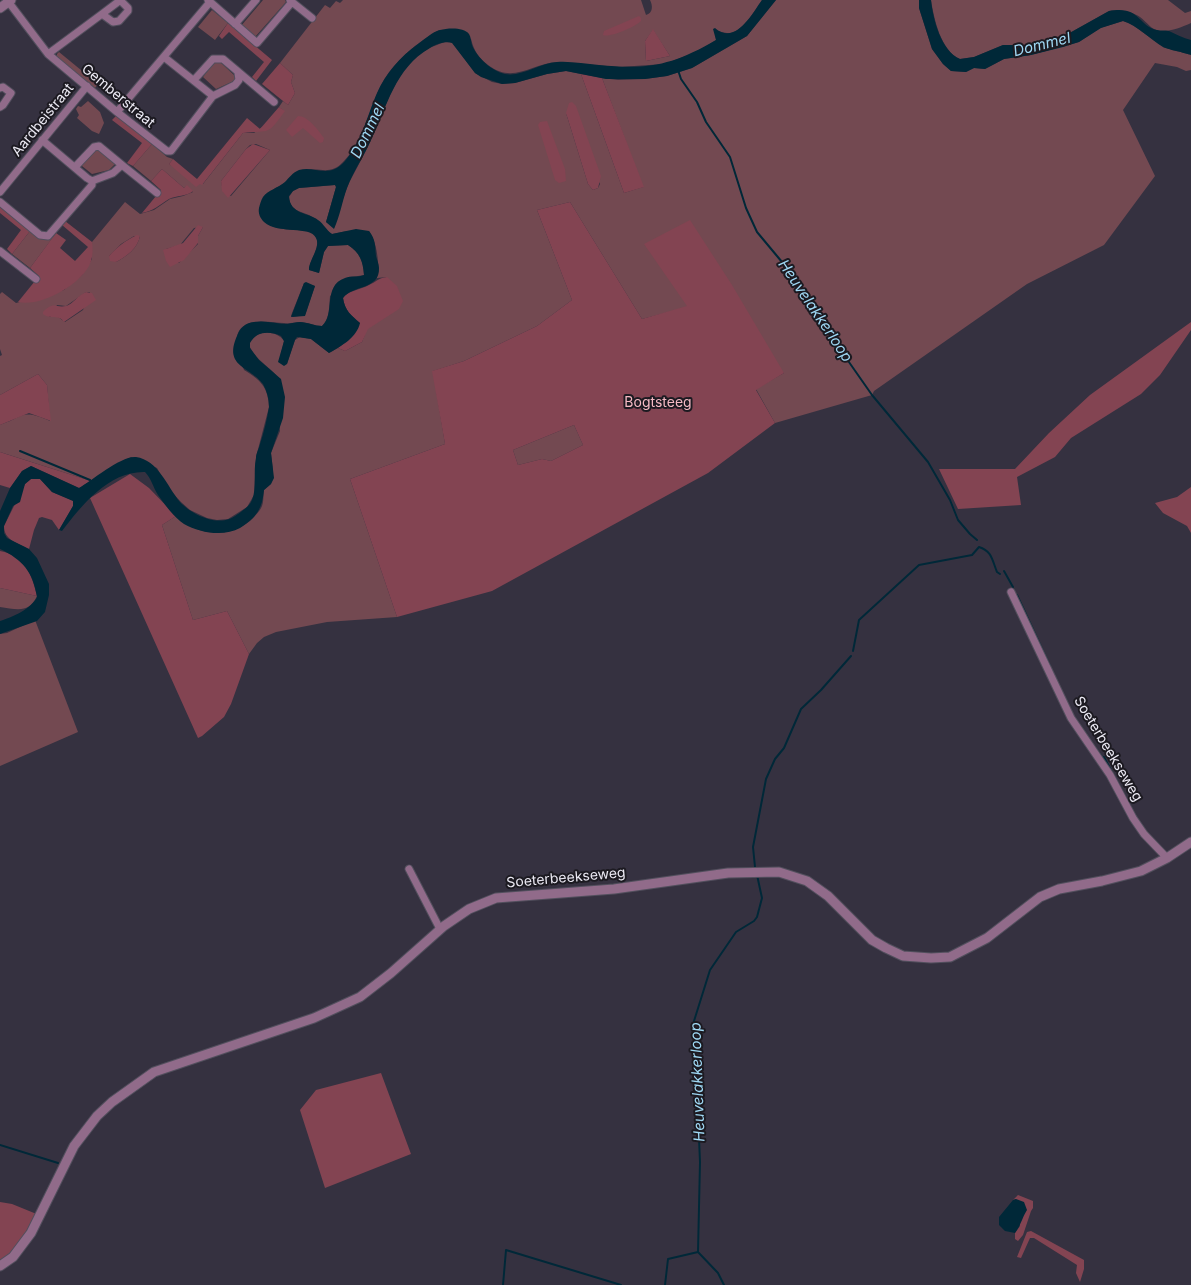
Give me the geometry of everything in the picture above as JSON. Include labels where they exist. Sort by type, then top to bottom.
[{"type":"street","points":[[235,24],[256,0]]},
{"type":"street","points":[[0,8],[9,1]]},
{"type":"street","name":"Gemberstraat","points":[[9,1],[48,54],[163,149],[171,151],[213,96],[235,85],[239,80],[238,73]]},
{"type":"street","points":[[117,112],[208,1],[257,43],[291,1],[312,18]]},
{"type":"street","points":[[48,54],[102,14]]},
{"type":"street","points":[[164,57],[213,96]]},
{"type":"street","points":[[194,80],[213,59],[223,59],[274,102]]},
{"type":"street","name":"Aardbeistraat","points":[[0,192],[87,86]]},
{"type":"street","points":[[0,88],[3,87],[11,93],[0,107]]},
{"type":"street","points":[[42,140],[92,181]]},
{"type":"street","points":[[75,167],[94,147],[99,146],[157,193]]},
{"type":"street","points":[[92,181],[113,173],[122,165]]},
{"type":"street","points":[[0,202],[40,235],[48,236],[92,185],[92,181]]},
{"type":"street","points":[[0,252],[36,279]]},
{"type":"street","name":"Soeterbeekseweg","points":[[1011,592],[1071,718],[1110,774],[1133,818],[1144,834],[1166,858]]},
{"type":"street","name":"Soeterbeekseweg","points":[[0,1266],[13,1257],[31,1233],[74,1146],[97,1116],[112,1102],[154,1072],[314,1018],[360,998],[440,929],[469,909],[496,898],[614,889],[728,873],[779,872],[807,882],[828,896],[872,940],[886,948],[904,956],[950,957],[987,938],[1046,894],[1059,889],[1141,871],[1191,842]]},
{"type":"street","points":[[409,869],[440,929]]},
{"type":"shaded area","points":[[263,0],[285,0],[286,2],[255,37],[241,26]]},
{"type":"shaded area","points":[[343,0],[641,0],[646,15],[652,9],[650,0],[762,0],[741,28],[731,33],[715,31],[716,40],[697,52],[664,64],[619,67],[557,62],[514,73],[506,73],[497,70],[482,60],[475,51],[471,39],[439,30],[420,42],[402,57],[382,84],[359,139],[343,162],[330,170],[308,170],[296,173],[271,192],[259,212],[265,221],[272,226],[281,229],[308,231],[314,234],[317,244],[309,270],[319,273],[324,252],[328,246],[348,245],[360,258],[364,275],[352,277],[330,296],[328,316],[322,326],[303,322],[264,321],[244,325],[240,330],[237,336],[237,343],[244,370],[262,384],[267,394],[269,407],[256,457],[254,495],[247,507],[228,519],[217,520],[207,518],[190,510],[169,489],[157,468],[131,457],[108,469],[91,481],[0,452],[0,425],[24,415],[34,415],[50,421],[47,385],[38,374],[0,395],[0,356],[2,355],[0,349],[0,294],[2,292],[16,303],[64,290],[82,275],[92,259],[92,242],[125,202],[140,214],[154,210],[170,199],[193,192],[187,186],[184,188],[162,169],[151,181],[133,166],[152,144],[167,157],[173,159],[169,164],[200,184],[203,184],[243,133],[254,133],[284,111],[279,107],[283,101],[288,105],[295,93],[291,82],[293,75],[280,63],[325,5],[330,8],[336,1],[340,3]],"holes":[[[653,30],[670,56],[646,61],[645,41]],[[256,144],[270,150],[231,196],[228,195],[223,191],[221,181],[250,145]],[[203,227],[198,236],[198,244],[179,263],[166,261],[166,249],[180,245],[194,228]],[[134,236],[140,236],[131,252],[116,262],[109,256],[121,244]],[[304,283],[315,286],[305,315],[291,316]],[[86,292],[90,292],[83,310],[65,322],[58,317],[49,317],[57,305],[66,306]]]},
{"type":"shaded area","points":[[776,0],[919,0],[919,8],[932,49],[951,71],[966,72],[974,68],[985,69],[1004,59],[1031,55],[1079,42],[1100,28],[1123,21],[1166,48],[1191,55],[1191,70],[1186,71],[1177,67],[1155,63],[1123,110],[1155,176],[1104,245],[1027,284],[874,391],[872,395],[775,423],[756,389],[784,373],[688,307],[642,319],[570,202],[537,210],[572,300],[537,326],[464,361],[433,371],[445,444],[350,479],[397,617],[327,622],[276,632],[264,637],[249,654],[227,611],[193,620],[162,525],[176,516],[202,531],[222,532],[241,527],[250,521],[262,506],[264,490],[271,484],[273,470],[271,453],[280,431],[276,375],[253,353],[249,343],[251,339],[261,333],[280,336],[284,341],[279,362],[287,364],[295,340],[300,337],[311,339],[329,353],[338,348],[345,351],[362,342],[387,277],[377,278],[377,254],[369,231],[347,231],[332,234],[314,218],[295,209],[289,197],[293,191],[299,188],[335,185],[326,222],[334,228],[350,181],[369,145],[388,99],[403,72],[412,61],[423,51],[446,42],[452,42],[475,73],[492,82],[502,84],[515,83],[566,71],[581,74],[624,193],[643,187],[602,78],[618,80],[667,76],[692,68],[747,36]],"holes":[[[566,113],[600,184],[598,188],[593,190],[588,184]]]},
{"type":"shaded area","points":[[931,0],[1168,0],[1185,13],[1191,11],[1191,23],[1180,28],[1160,31],[1137,15],[1125,11],[1112,10],[1066,35],[1024,45],[1003,45],[974,57],[960,59],[953,55],[943,42],[936,25]]},
{"type":"shaded area","points":[[212,10],[228,23],[215,40],[198,27]]},
{"type":"shaded area","points":[[59,52],[98,84],[95,88],[57,57]]},
{"type":"shaded area","points":[[215,61],[219,61],[236,77],[236,80],[216,89],[203,77]]},
{"type":"shaded area","points":[[88,101],[100,112],[104,123],[99,134],[92,131],[77,118],[79,115],[76,109]]},
{"type":"shaded area","points":[[98,149],[116,163],[109,170],[92,174],[81,164],[94,150]]},
{"type":"shaded area","points":[[30,231],[41,238],[47,239],[54,236],[30,268],[12,254]]},
{"type":"shaded area","points":[[574,425],[583,445],[551,461],[542,459],[518,465],[513,450]]},
{"type":"shaded area","points":[[0,588],[37,596],[34,602],[26,608],[0,607]]},
{"type":"shaded area","points":[[35,620],[78,732],[0,766],[0,634],[7,633]]},
{"type":"green space","points":[[639,16],[641,21],[634,26],[617,33],[603,35],[604,31]]},
{"type":"green space","points":[[228,23],[272,60],[256,81],[252,77],[264,62],[229,32],[222,39],[219,36]]},
{"type":"green space","points":[[653,29],[670,56],[646,61],[645,41]]},
{"type":"green space","points":[[280,63],[293,75],[291,82],[295,93],[288,105],[262,84]]},
{"type":"green space","points":[[581,74],[602,78],[644,187],[624,193]]},
{"type":"green space","points":[[572,102],[576,106],[601,176],[598,188],[593,190],[588,184],[566,113],[569,103]]},
{"type":"green space","points":[[279,107],[285,111],[275,125],[264,131],[243,133],[202,185],[200,184],[196,187],[169,164],[173,159],[197,179],[247,118],[260,129]]},
{"type":"green space","points":[[117,115],[152,144],[133,166],[127,163],[142,143],[112,120]]},
{"type":"green space","points":[[298,116],[305,118],[313,124],[324,138],[323,142],[320,143],[303,128],[292,137],[286,130]]},
{"type":"green space","points":[[547,121],[565,169],[566,181],[559,183],[555,180],[538,125],[540,122]]},
{"type":"green space","points":[[253,144],[270,150],[228,198],[222,191],[221,181],[246,149]]},
{"type":"green space","points":[[162,169],[184,188],[187,185],[193,191],[169,199],[153,209],[142,213],[161,190],[151,181]]},
{"type":"green space","name":"Bogtsteeg","points":[[570,202],[642,319],[687,306],[644,244],[690,220],[732,285],[784,373],[756,390],[775,423],[708,473],[492,591],[397,617],[350,479],[445,444],[432,371],[464,361],[537,326],[572,300],[537,210]],"holes":[[[574,425],[583,445],[551,461],[542,459],[518,465],[513,450]]]},
{"type":"green space","points":[[0,207],[30,231],[12,254],[7,249],[21,230],[0,213]]},
{"type":"green space","points":[[65,221],[92,242],[89,266],[76,281],[58,293],[37,301],[18,302],[39,276],[30,268],[56,233],[66,240],[60,248],[75,261],[88,247],[62,225]]},
{"type":"green space","points":[[198,225],[203,227],[198,236],[198,243],[184,260],[170,267],[163,250],[183,243]]},
{"type":"green space","points":[[137,235],[140,236],[139,240],[131,252],[116,262],[110,261],[109,256],[115,250],[125,241]]},
{"type":"green space","points":[[387,277],[397,286],[403,301],[399,309],[368,329],[362,342],[345,351],[338,348],[360,323],[347,310],[343,298],[345,295]]},
{"type":"green space","points":[[86,292],[92,293],[96,300],[64,322],[60,318],[49,317],[43,314],[52,306],[69,305]]},
{"type":"green space","points":[[1191,322],[1191,330],[1160,375],[1141,394],[1071,438],[1055,457],[1017,477],[1021,505],[958,509],[939,469],[1015,469],[1049,433],[1090,395]]},
{"type":"green space","points":[[38,374],[47,385],[51,421],[29,413],[0,425],[0,395]]},
{"type":"green space","points":[[0,452],[91,481],[79,488],[31,466],[22,471],[10,488],[0,485]]},
{"type":"green space","points":[[130,474],[149,488],[176,516],[162,525],[193,620],[227,611],[249,654],[231,704],[224,717],[198,738],[90,498]]},
{"type":"green space","points":[[31,479],[40,479],[52,492],[74,501],[59,530],[52,520],[39,518],[29,549],[9,538],[6,535],[4,526],[25,484]]},
{"type":"green space","points":[[1191,487],[1191,533],[1187,526],[1163,513],[1155,503],[1177,497]]},
{"type":"green space","points":[[0,551],[16,557],[26,567],[33,581],[37,596],[0,588]]},
{"type":"green space","points":[[381,1073],[411,1154],[325,1188],[300,1110],[316,1090]]},
{"type":"green space","points":[[1018,1195],[1033,1201],[1033,1208],[1023,1235],[1018,1241],[1015,1239],[1015,1233],[1020,1226],[1016,1199],[1013,1200]]},
{"type":"green space","points":[[0,1202],[12,1204],[39,1215],[31,1233],[0,1266]]},
{"type":"green space","points":[[1031,1231],[1084,1260],[1084,1269],[1080,1282],[1076,1273],[1077,1265],[1034,1238],[1030,1238],[1021,1258],[1017,1257],[1027,1232]]},
{"type":"water","name":"Dommel","points":[[762,0],[776,0],[747,36],[692,68],[667,76],[645,79],[606,79],[566,71],[515,83],[502,84],[475,73],[452,43],[438,44],[418,56],[408,66],[393,89],[368,146],[349,182],[334,229],[326,222],[335,185],[299,188],[289,196],[290,202],[296,210],[314,217],[332,234],[356,229],[369,231],[374,240],[379,268],[375,280],[347,294],[343,298],[347,310],[360,323],[352,337],[329,353],[311,339],[297,337],[287,364],[284,366],[278,362],[284,341],[281,336],[264,333],[256,336],[250,343],[250,348],[259,360],[281,379],[285,397],[283,418],[271,453],[274,478],[271,484],[264,490],[258,512],[246,524],[234,531],[212,533],[197,530],[184,524],[173,514],[158,495],[145,472],[132,473],[108,483],[98,491],[62,531],[59,530],[73,506],[73,501],[52,492],[40,479],[31,479],[25,484],[20,502],[13,506],[4,526],[4,533],[7,538],[29,549],[37,558],[49,584],[49,595],[45,612],[37,621],[0,634],[0,621],[26,609],[37,597],[33,580],[26,568],[21,562],[0,549],[0,511],[10,488],[22,471],[31,466],[79,488],[115,464],[130,457],[136,457],[144,459],[156,468],[180,502],[202,517],[216,520],[229,519],[246,508],[250,503],[254,490],[256,456],[269,404],[267,392],[263,384],[240,365],[233,354],[238,333],[245,325],[258,322],[288,324],[303,322],[322,326],[328,315],[331,294],[338,282],[347,277],[364,275],[360,258],[348,245],[328,246],[324,252],[319,273],[309,270],[317,245],[316,238],[313,234],[307,232],[278,228],[264,222],[259,214],[262,198],[299,170],[333,170],[345,161],[360,137],[377,93],[385,79],[399,60],[411,49],[437,31],[456,29],[467,32],[477,55],[495,70],[505,74],[518,74],[557,62],[632,67],[647,66],[660,64],[687,55],[716,40],[713,29],[715,28],[722,33],[736,31],[748,20]]},
{"type":"water","name":"Dommel","points":[[919,0],[931,0],[939,34],[953,55],[960,59],[974,57],[1003,45],[1024,45],[1066,35],[1109,11],[1119,10],[1133,13],[1150,28],[1169,31],[1191,40],[1191,55],[1163,47],[1123,21],[1101,28],[1079,42],[1063,47],[1004,59],[985,69],[974,68],[966,72],[951,71],[932,49],[919,8]]},
{"type":"water","points":[[304,283],[315,286],[305,316],[291,317]]},
{"type":"water","points":[[1016,1199],[1024,1202],[1027,1210],[1015,1233],[1005,1231],[999,1225],[999,1217]]},
{"type":"waterway","name":"Heuvelakkerloop","points":[[678,70],[681,79],[697,102],[706,122],[730,157],[746,208],[757,232],[782,262],[786,272],[872,395],[928,462],[950,500],[958,520],[977,540]]},
{"type":"waterway","points":[[20,451],[90,480]]},
{"type":"waterway","name":"Heuvelakkerloop","points":[[853,651],[859,620],[919,565],[972,555],[979,547],[987,551],[993,560],[997,572],[1000,574]]},
{"type":"waterway","points":[[1004,571],[1013,587]]},
{"type":"waterway","points":[[1017,595],[1050,666]]},
{"type":"waterway","name":"Heuvelakkerloop","points":[[755,867],[753,847],[766,779],[775,759],[784,748],[801,709],[821,690],[851,656]]},
{"type":"waterway","points":[[1093,745],[1104,757],[1129,804]]},
{"type":"waterway","name":"Heuvelakkerloop","points":[[698,1252],[700,1162],[694,1021],[710,970],[736,932],[754,921],[757,917],[762,898],[757,875]]},
{"type":"waterway","points":[[0,1145],[58,1163]]},
{"type":"waterway","points":[[503,1285],[506,1250],[621,1285]]},
{"type":"waterway","points":[[698,1252],[718,1273],[724,1285]]},
{"type":"waterway","points":[[665,1285],[668,1259],[698,1252]]}]
